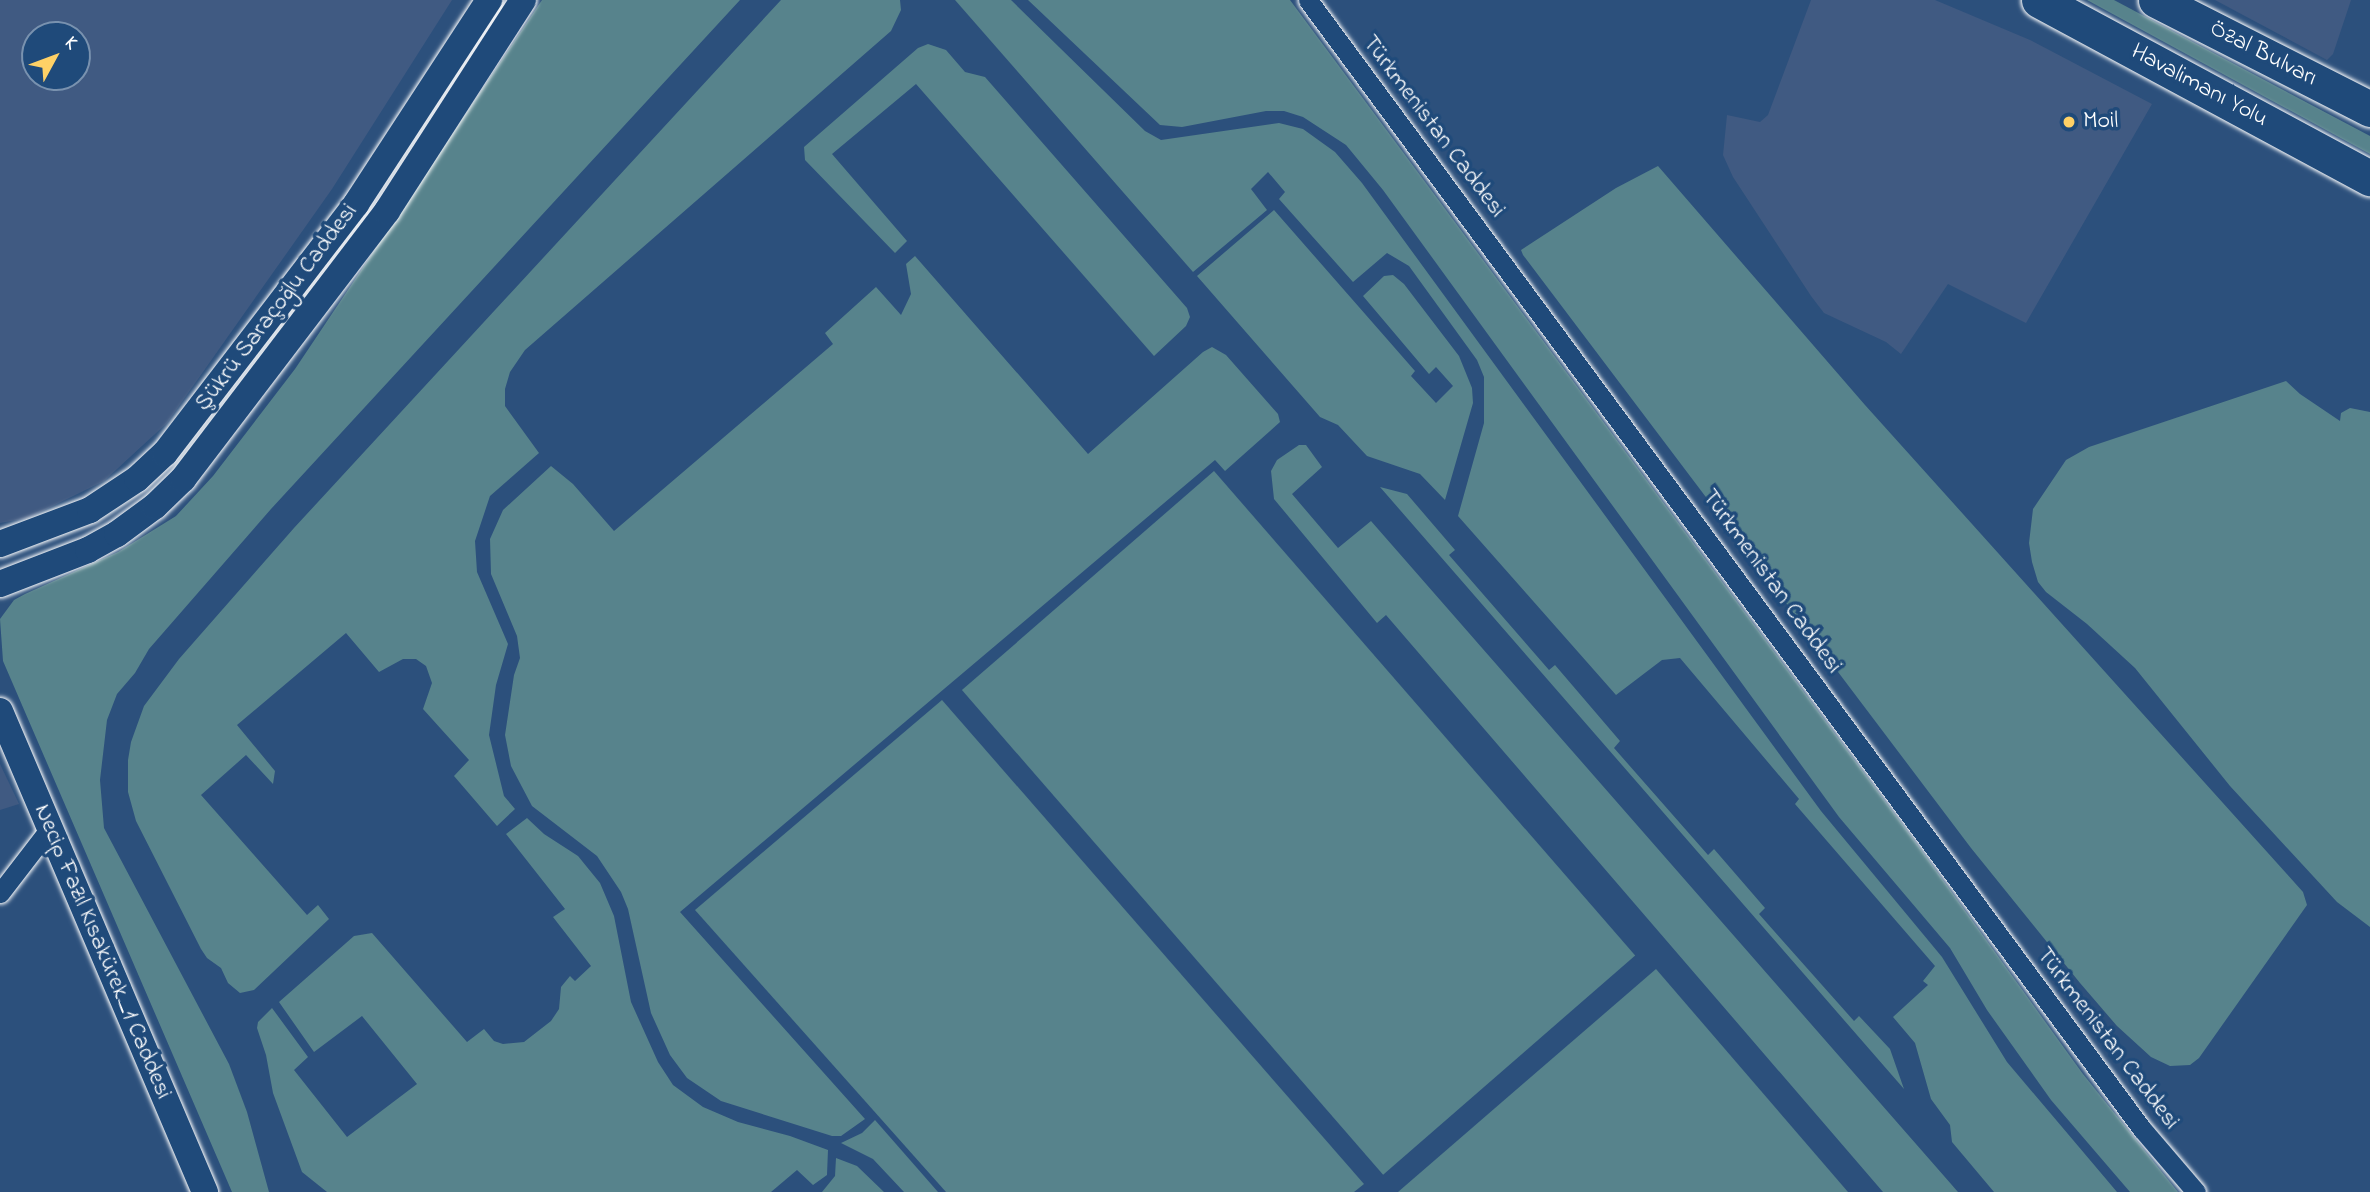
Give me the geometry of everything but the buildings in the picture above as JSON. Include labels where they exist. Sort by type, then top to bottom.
[{"type":"highway","name":"Havalimanı Yolu","points":[[2039,0],[2364,174]]},
{"type":"highway","name":"Özal Bulvarı","points":[[2156,0],[2370,109]]},
{"type":"street","name":"Şükrü Saraçoğlu Caddesi","points":[[0,544],[90,510],[137,479],[165,453],[356,204],[489,0]]},
{"type":"street","points":[[0,584],[88,550],[117,534],[170,493],[191,470],[387,211],[523,0]]},
{"type":"street","name":"Türkmenistan Caddesi","points":[[1308,0],[2138,1123],[2196,1192]]},
{"type":"street","name":"Necip Fazıl Kısakürek_1 Caddesi","points":[[0,711],[205,1192]]},
{"type":"street","points":[[0,893],[50,828]]},
{"type":"shaded area","points":[[0,0],[452,0],[332,189],[167,423],[104,481],[28,518],[0,523]]},
{"type":"shaded area","points":[[1811,0],[1935,0],[2030,40],[2152,104],[2026,323],[1948,284],[1901,354],[1886,342],[1824,313],[1811,296],[1733,177],[1723,155],[1727,115],[1760,122],[1768,115]]},
{"type":"shaded area","points":[[2215,0],[2351,0],[2333,54],[2327,60]]},
{"type":"shaded area","points":[[0,764],[19,804],[0,810]]},
{"type":"green space","points":[[542,0],[740,0],[271,509],[149,649],[135,673],[117,694],[107,720],[100,780],[104,828],[229,1064],[247,1112],[269,1192],[232,1192],[3,661],[0,619],[14,600],[118,552],[176,516],[213,476],[295,369]]},
{"type":"green space","points":[[781,0],[900,0],[901,10],[891,31],[525,350],[510,372],[505,389],[505,406],[539,453],[490,496],[475,541],[477,572],[508,644],[496,685],[489,735],[504,796],[515,809],[497,826],[454,776],[469,760],[423,709],[432,683],[426,666],[416,659],[403,659],[379,672],[346,633],[237,725],[275,771],[273,784],[246,755],[201,795],[307,915],[318,905],[329,919],[254,990],[240,993],[228,983],[221,968],[207,958],[201,949],[136,821],[128,792],[128,760],[131,742],[144,706],[179,659],[294,528]]},
{"type":"green space","points":[[955,0],[1011,0],[1145,131],[1161,140],[1279,123],[1303,129],[1335,152],[1362,183],[1821,811],[1942,957],[2007,1062],[2117,1192],[1994,1192],[1952,1142],[1950,1125],[1931,1099],[1915,1043],[1893,1017],[1928,985],[1923,981],[1935,966],[1795,804],[1799,799],[1680,658],[1662,660],[1616,695],[1458,516],[1484,423],[1484,377],[1477,360],[1409,266],[1387,253],[1353,282],[1279,199],[1285,192],[1268,172],[1251,189],[1267,210],[1193,272]]},
{"type":"green space","points":[[1028,0],[1290,0],[1917,844],[2083,1074],[2178,1192],[2130,1192],[2051,1100],[1987,1010],[1950,948],[1839,817],[1383,190],[1346,145],[1303,117],[1284,111],[1266,111],[1182,127],[1160,125]]},
{"type":"green space","points":[[2087,0],[2114,0],[2370,136],[2370,154]]},
{"type":"green space","points":[[928,44],[946,50],[965,72],[985,77],[1187,308],[1190,317],[1186,326],[1154,356],[916,84],[832,154],[907,241],[895,253],[805,160],[804,147],[918,48]]},
{"type":"green space","points":[[1658,166],[1865,405],[2303,892],[2307,905],[2199,1058],[2190,1065],[2170,1066],[2151,1057],[2117,1026],[2080,983],[1971,848],[1523,255],[1521,250],[1616,188]]},
{"type":"green space","points":[[1274,210],[1415,371],[1411,376],[1436,403],[1453,386],[1436,367],[1429,374],[1363,296],[1384,276],[1393,275],[1404,284],[1459,356],[1472,388],[1473,403],[1445,500],[1420,474],[1367,456],[1338,425],[1320,417],[1197,276]]},
{"type":"green space","points":[[915,256],[1088,454],[1212,347],[1226,355],[1278,414],[1280,422],[1225,471],[1215,460],[680,912],[865,1119],[841,1136],[832,1136],[721,1101],[687,1078],[670,1055],[651,1013],[628,909],[621,892],[597,856],[532,806],[511,766],[505,735],[514,675],[520,658],[517,636],[491,574],[490,539],[503,510],[551,466],[573,484],[614,531],[833,344],[825,333],[876,287],[901,315],[911,294],[906,264]]},
{"type":"green space","points":[[2286,381],[2300,394],[2340,421],[2341,413],[2350,408],[2370,412],[2370,927],[2337,902],[2230,786],[2135,668],[2087,624],[2046,592],[2038,582],[2029,543],[2033,509],[2066,460],[2089,447]]},
{"type":"green space","points":[[1299,445],[1306,445],[1322,467],[1292,494],[1338,548],[1371,521],[1958,1192],[1883,1192],[1386,615],[1377,623],[1274,499],[1271,471],[1277,460]]},
{"type":"green space","points":[[1214,471],[1635,956],[1383,1175],[962,690]]},
{"type":"green space","points":[[1380,487],[1407,494],[1455,550],[1449,555],[1549,670],[1555,665],[1620,741],[1614,748],[1708,855],[1714,849],[1765,908],[1759,914],[1854,1021],[1859,1016],[1890,1049],[1904,1089]]},
{"type":"green space","points":[[942,700],[1364,1184],[1354,1192],[946,1192],[695,910]]},
{"type":"green space","points":[[527,818],[544,834],[578,856],[600,883],[614,916],[631,1002],[658,1062],[673,1085],[703,1107],[738,1122],[828,1150],[827,1175],[813,1185],[797,1170],[771,1192],[327,1192],[302,1172],[273,1093],[266,1055],[257,1028],[258,1022],[272,1008],[308,1057],[294,1070],[347,1137],[417,1084],[362,1016],[314,1052],[279,1002],[354,936],[372,933],[467,1042],[484,1029],[494,1041],[503,1044],[524,1042],[551,1021],[559,1009],[561,987],[570,976],[575,981],[591,966],[553,917],[565,909],[506,834]]},
{"type":"green space","points":[[1656,969],[1848,1192],[1398,1192]]},
{"type":"green space","points":[[875,1120],[938,1192],[904,1192],[873,1159],[841,1143],[862,1133]]},
{"type":"green space","points":[[836,1158],[857,1166],[884,1192],[822,1192],[835,1176]]},
{"type":"place","name":"Moil","points":[[2069,122]]}]
